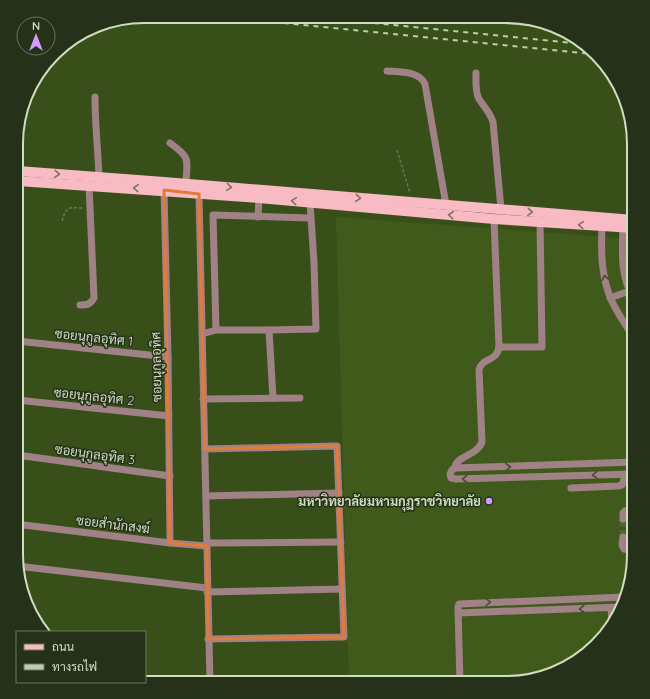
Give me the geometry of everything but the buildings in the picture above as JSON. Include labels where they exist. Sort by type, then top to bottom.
[{"type":"main road","points":[[23,171],[186,183],[199,189],[258,198],[494,219],[540,222],[627,223]]},
{"type":"main road","points":[[23,180],[164,190],[199,189],[413,202],[501,209],[602,222]]},
{"type":"street","points":[[387,71],[410,74],[419,77],[425,84],[446,205]]},
{"type":"street","points":[[476,73],[478,94],[493,122],[501,209]]},
{"type":"street","points":[[95,97],[95,123],[99,177]]},
{"type":"street","points":[[170,143],[183,152],[186,156],[186,183]]},
{"type":"street","points":[[80,305],[87,305],[91,303],[94,298],[89,185]]},
{"type":"street","points":[[199,189],[210,676]]},
{"type":"street","name":"ซอยนุกูลอุทิศ","points":[[164,190],[170,543]]},
{"type":"street","points":[[258,198],[258,216]]},
{"type":"street","points":[[202,334],[216,330],[316,329],[310,202]]},
{"type":"street","points":[[216,330],[213,215],[310,218]]},
{"type":"street","points":[[494,219],[499,347],[498,353],[495,357],[483,363],[478,370],[482,442],[476,451],[462,458],[457,463],[450,474],[451,478],[627,474]]},
{"type":"street","points":[[499,347],[542,347],[540,222]]},
{"type":"street","points":[[602,222],[601,254],[603,269],[610,298],[627,326]]},
{"type":"street","points":[[627,232],[622,254],[627,274]]},
{"type":"street","points":[[200,245],[214,245]]},
{"type":"street","points":[[610,298],[627,294]]},
{"type":"street","points":[[269,330],[273,398]]},
{"type":"street","name":"ซอยนุกูลอุทิศ 1","points":[[23,342],[168,357]]},
{"type":"street","points":[[203,399],[300,398]]},
{"type":"street","name":"ซอยนุกูลอุทิศ 2","points":[[23,401],[168,416]]},
{"type":"street","points":[[205,449],[337,446],[344,637],[208,639]]},
{"type":"street","name":"ซอยนุกูลอุทิศ 3","points":[[23,456],[170,476]]},
{"type":"street","points":[[455,468],[627,462]]},
{"type":"street","points":[[570,488],[618,486],[622,485],[627,478]]},
{"type":"street","points":[[206,496],[339,493]]},
{"type":"street","points":[[623,519],[623,513],[627,511]]},
{"type":"street","name":"ซอยสำนักสงฆ์","points":[[23,525],[170,543],[207,545],[341,542]]},
{"type":"street","points":[[622,537],[622,545],[624,549],[627,550]]},
{"type":"street","points":[[23,567],[208,590],[342,589]]},
{"type":"street","points":[[460,676],[459,604],[620,597]]},
{"type":"street","points":[[458,613],[616,607]]},
{"type":"street","points":[[611,608],[611,615]]},
{"type":"path","points":[[397,150],[413,202]]},
{"type":"path","points":[[62,221],[65,211],[68,208],[90,208]]},
{"type":"highlighted area","points":[[164,190],[199,194],[205,449],[337,446],[344,637],[208,639],[207,546],[170,543]]},
{"type":"shaded area","name":"มหาวิทยาลัยมหามกุฏราชวิทยาลัย","points":[[336,217],[627,238],[627,563],[621,594],[611,616],[597,635],[573,656],[560,664],[530,674],[514,676],[349,676]]},
{"type":"tunnel","points":[[623,519],[623,537]]},
{"type":"railway","points":[[284,23],[586,53]]},
{"type":"railway","points":[[374,23],[573,43]]},
{"type":"place","name":"มหาวิทยาลัยมหามกุฏราชวิทยาลัย","points":[[489,501]]}]
